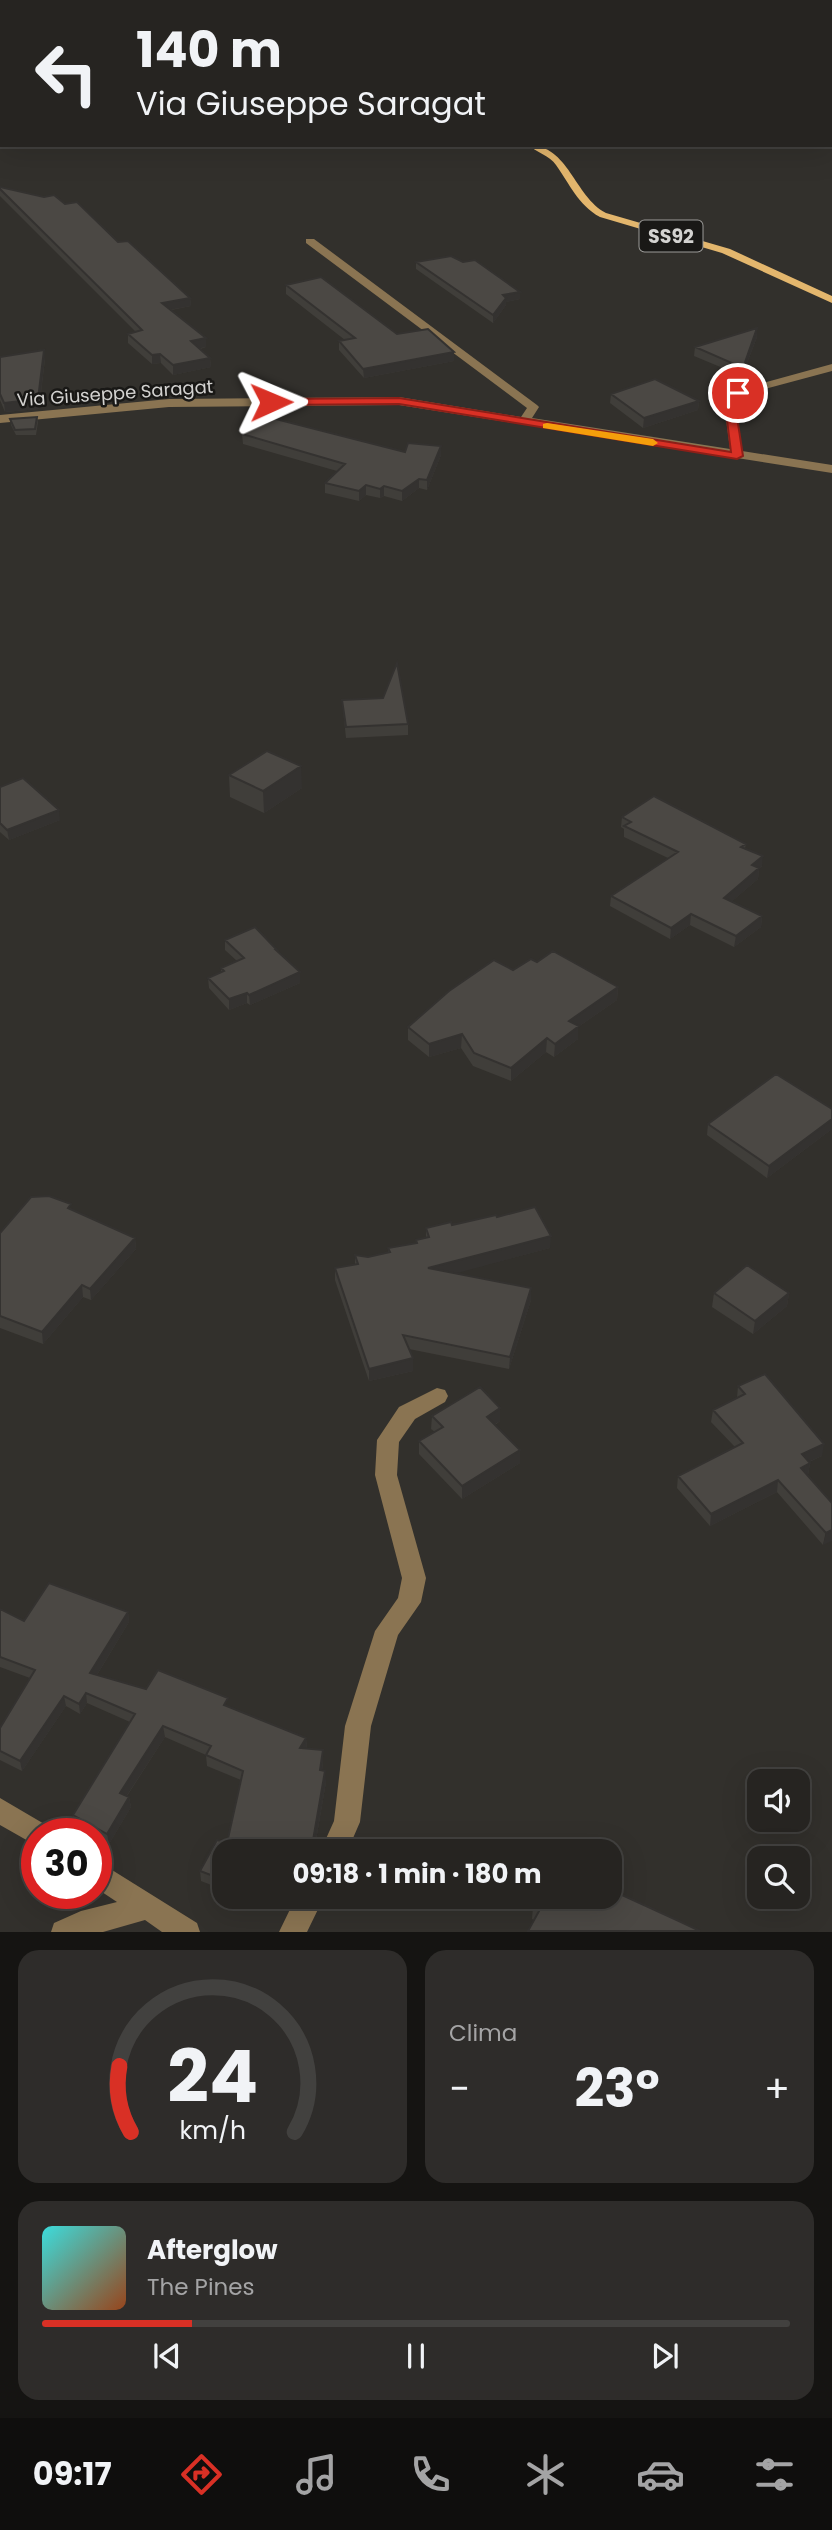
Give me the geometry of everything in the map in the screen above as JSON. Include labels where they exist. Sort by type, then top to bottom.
[{"type":"main road","name":"SS92","points":[[535,147],[559,162],[566,176],[592,209],[603,215],[726,251],[832,300]]},
{"type":"street","points":[[310,241],[533,407],[524,422]]},
{"type":"street","points":[[737,456],[730,404],[738,393],[832,367]]},
{"type":"street","name":"Via Giuseppe Saragat","points":[[0,419],[169,403],[399,401],[832,469]]},
{"type":"street","points":[[339,1839],[347,1822],[358,1726],[387,1631],[409,1602],[414,1578],[386,1475],[388,1440],[407,1413],[437,1396]]},
{"type":"street","points":[[0,1810],[21,1824]]},
{"type":"street","points":[[112,1884],[187,1931]]},
{"type":"street","points":[[64,1931],[147,1907]]},
{"type":"street","points":[[292,1931],[304,1909]]},
{"type":"building","points":[[0,187],[44,197],[54,195],[65,204],[77,202],[118,242],[128,241],[190,298],[162,303],[206,338],[191,341],[210,358],[173,365],[160,354],[152,355],[128,334],[142,330]]},
{"type":"building","points":[[451,256],[463,262],[475,260],[520,292],[503,295],[506,298],[493,315],[416,262]]},
{"type":"building","points":[[321,277],[397,334],[428,329],[454,352],[363,369],[339,341],[355,338],[286,285]]},
{"type":"building","points":[[757,328],[743,368],[695,347]]},
{"type":"building","points":[[44,350],[38,399],[4,403],[0,394],[0,357]]},
{"type":"building","points":[[655,379],[699,401],[644,418],[611,394]]},
{"type":"building","points":[[248,412],[405,452],[408,443],[441,446],[427,480],[419,479],[402,491],[366,485],[359,491],[325,483],[345,464],[242,434]]},
{"type":"building","points":[[37,417],[35,429],[15,430],[10,419]]},
{"type":"building","points":[[397,663],[408,724],[346,727],[342,700],[383,698]]},
{"type":"building","points":[[267,751],[301,766],[263,791],[229,775]]},
{"type":"building","points":[[23,778],[59,810],[7,830],[0,823],[0,787]]},
{"type":"building","points":[[654,796],[746,844],[741,847],[763,856],[752,865],[759,868],[724,898],[762,916],[736,936],[691,914],[671,928],[611,896],[678,852],[624,826],[631,822],[622,817]]},
{"type":"building","points":[[255,927],[300,972],[249,995],[247,993],[229,999],[208,978],[224,971],[221,968],[244,958],[225,940]]},
{"type":"building","points":[[553,951],[618,987],[569,1021],[579,1026],[555,1044],[547,1038],[511,1068],[474,1053],[462,1034],[429,1044],[408,1027],[449,991],[494,960],[513,970],[531,959],[537,962]]},
{"type":"building","points":[[776,1074],[832,1109],[832,1119],[769,1166],[708,1124]]},
{"type":"building","points":[[49,1196],[71,1204],[68,1208],[135,1238],[90,1289],[82,1285],[42,1332],[0,1316],[0,1233],[31,1197]]},
{"type":"building","points":[[535,1207],[551,1236],[428,1268],[531,1288],[510,1357],[403,1335],[413,1358],[369,1369],[335,1268],[358,1264],[355,1255],[368,1257],[390,1252],[388,1248],[417,1243],[416,1240],[429,1237],[426,1228],[496,1215],[497,1217]]},
{"type":"building","points":[[747,1265],[789,1293],[755,1321],[714,1293]]},
{"type":"building","points":[[765,1374],[824,1444],[802,1454],[810,1463],[801,1468],[832,1503],[832,1530],[826,1533],[778,1480],[711,1514],[678,1476],[743,1443],[713,1410],[745,1394],[738,1386]]},
{"type":"building","points":[[480,1387],[500,1408],[487,1417],[520,1450],[462,1486],[419,1441],[443,1427],[432,1416]]},
{"type":"building","points":[[49,1583],[128,1612],[90,1673],[146,1689],[158,1670],[228,1698],[224,1705],[306,1738],[300,1748],[323,1750],[320,1770],[325,1771],[313,1839],[228,1839],[243,1771],[206,1755],[211,1746],[163,1726],[120,1793],[129,1797],[112,1826],[112,1818],[78,1818],[73,1815],[135,1714],[86,1693],[79,1704],[64,1696],[20,1761],[0,1751],[0,1728],[35,1670],[0,1657],[0,1609],[24,1621]]},
{"type":"building","points":[[212,1849],[212,1876],[200,1871]]},
{"type":"building","points":[[622,1895],[700,1931],[528,1931],[539,1911],[536,1909],[622,1909]]},
{"type":"slow traffic","points":[[547,426],[653,443]]},
{"type":"route","points":[[271,402],[399,401],[737,456],[730,404],[738,393]]}]
